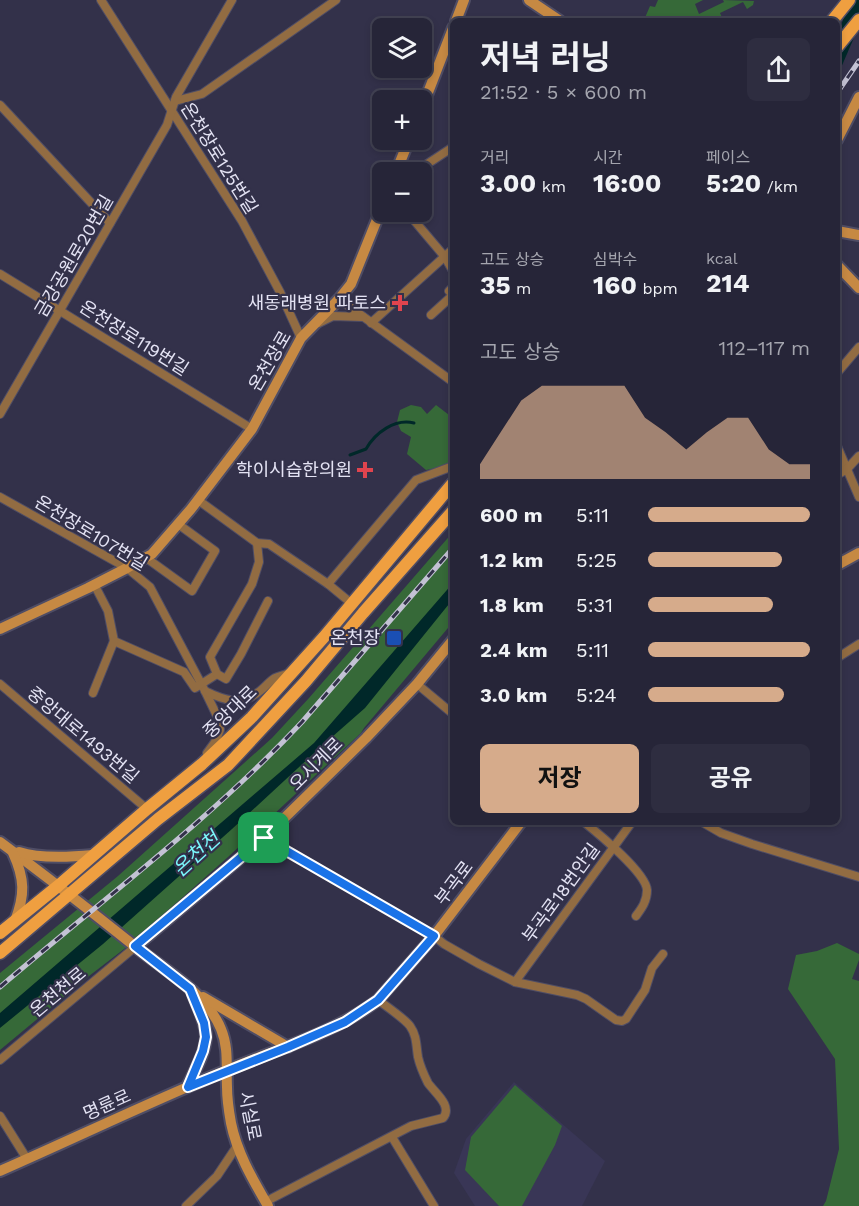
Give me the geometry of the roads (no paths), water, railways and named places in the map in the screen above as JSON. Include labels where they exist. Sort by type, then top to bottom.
[{"type":"main road","points":[[457,18],[464,0]]},
{"type":"main road","points":[[529,0],[556,18]]},
{"type":"main road","points":[[834,18],[849,0]]},
{"type":"main road","points":[[840,43],[859,20]]},
{"type":"main road","points":[[429,90],[450,36]]},
{"type":"main road","points":[[840,134],[859,97]]},
{"type":"main road","name":"온천장로","points":[[0,629],[152,554],[198,500],[252,429],[301,338],[351,284],[376,222]]},
{"type":"main road","points":[[840,232],[859,236]]},
{"type":"main road","points":[[840,268],[859,288]]},
{"type":"main road","name":"중앙대로","points":[[0,933],[202,764],[252,717],[295,671],[450,487]]},
{"type":"main road","name":"중앙대로","points":[[0,953],[158,819],[228,765],[306,681],[450,514]]},
{"type":"main road","points":[[840,563],[859,553]]},
{"type":"main road","name":"오시게로","points":[[133,945],[264,838],[366,738],[417,684],[450,644]]},
{"type":"main road","name":"부곡로","points":[[227,1070],[345,1022],[378,1000],[434,936],[519,825]]},
{"type":"main road","name":"시실로","points":[[0,842],[190,989],[211,1011],[226,1043],[227,1088],[231,1122],[237,1146],[266,1204]]},
{"type":"main road","points":[[11,850],[27,855],[76,857],[93,855]]},
{"type":"main road","points":[[11,850],[19,866],[23,894],[15,921]]},
{"type":"main road","points":[[190,989],[288,1047]]},
{"type":"main road","points":[[188,1087],[206,1037],[204,1023],[190,989]]},
{"type":"main road","name":"명륜로","points":[[0,1171],[227,1070]]},
{"type":"street","name":"온천장로125번길","points":[[101,0],[242,221],[280,292],[301,338]]},
{"type":"street","name":"금강공원로20번길","points":[[0,414],[167,124],[175,101],[232,0]]},
{"type":"street","points":[[175,101],[202,94],[336,0]]},
{"type":"street","points":[[0,105],[110,223]]},
{"type":"street","points":[[430,162],[450,149]]},
{"type":"street","points":[[415,222],[450,266]]},
{"type":"street","points":[[258,251],[266,246]]},
{"type":"street","points":[[371,323],[450,252]]},
{"type":"street","name":"온천장로119번길","points":[[0,274],[252,429]]},
{"type":"street","points":[[431,315],[450,298]]},
{"type":"street","points":[[339,299],[450,380]]},
{"type":"street","points":[[312,326],[333,316],[363,317]]},
{"type":"street","points":[[840,369],[859,346]]},
{"type":"street","points":[[840,453],[859,497]]},
{"type":"street","points":[[840,473],[859,456]]},
{"type":"street","points":[[328,584],[416,480],[450,467]]},
{"type":"street","name":"온천장로107번길","points":[[0,497],[127,568],[150,587],[219,720],[220,730],[202,764]]},
{"type":"street","points":[[198,500],[257,543],[269,544],[328,584],[351,603]]},
{"type":"street","points":[[145,557],[192,591],[214,552],[178,524]]},
{"type":"street","points":[[114,641],[184,672],[195,688],[203,687],[217,674],[210,657],[252,584],[260,562],[257,543]]},
{"type":"street","points":[[93,693],[114,641],[108,611],[94,584]]},
{"type":"street","name":"중앙대로","points":[[217,674],[226,679],[268,602]]},
{"type":"street","points":[[840,656],[859,644]]},
{"type":"street","points":[[203,687],[221,699],[250,699],[275,678],[295,671]]},
{"type":"street","name":"중앙대로1493번길","points":[[0,684],[147,809]]},
{"type":"street","points":[[417,684],[450,712]]},
{"type":"street","points":[[588,825],[614,847],[645,883],[646,898],[636,916]]},
{"type":"street","name":"부곡로18번안길","points":[[515,982],[630,825]]},
{"type":"street","points":[[707,825],[721,833],[752,844],[859,877]]},
{"type":"street","points":[[264,838],[479,964],[515,982],[577,995],[616,1020],[624,1020],[645,990],[652,968],[663,954]]},
{"type":"street","name":"온천천로","points":[[0,1060],[133,945]]},
{"type":"street","points":[[266,1204],[411,1126],[443,1118],[447,1112],[422,1069],[418,1058],[417,1039],[410,1026],[378,1000]]},
{"type":"street","points":[[0,1116],[27,1159]]},
{"type":"street","points":[[392,1137],[434,1206]]},
{"type":"street","points":[[186,1206],[217,1176],[237,1146]]},
{"type":"water","points":[[851,0],[859,0],[859,26],[840,70],[840,28]]},
{"type":"water","name":"온천천","points":[[450,586],[450,603],[365,708],[103,944],[0,1028],[0,1013],[314,743]]},
{"type":"waterway","points":[[350,455],[366,449],[386,428],[400,423],[414,423]]},
{"type":"railway","points":[[840,89],[859,61]]},
{"type":"railway","points":[[0,987],[155,859],[267,758],[302,722],[450,551]]},
{"type":"place","name":"새동래병원 파토스","points":[[400,303]]},
{"type":"place","name":"학이시습한의원","points":[[365,470]]},
{"type":"place","name":"온천장","points":[[394,638]]}]
